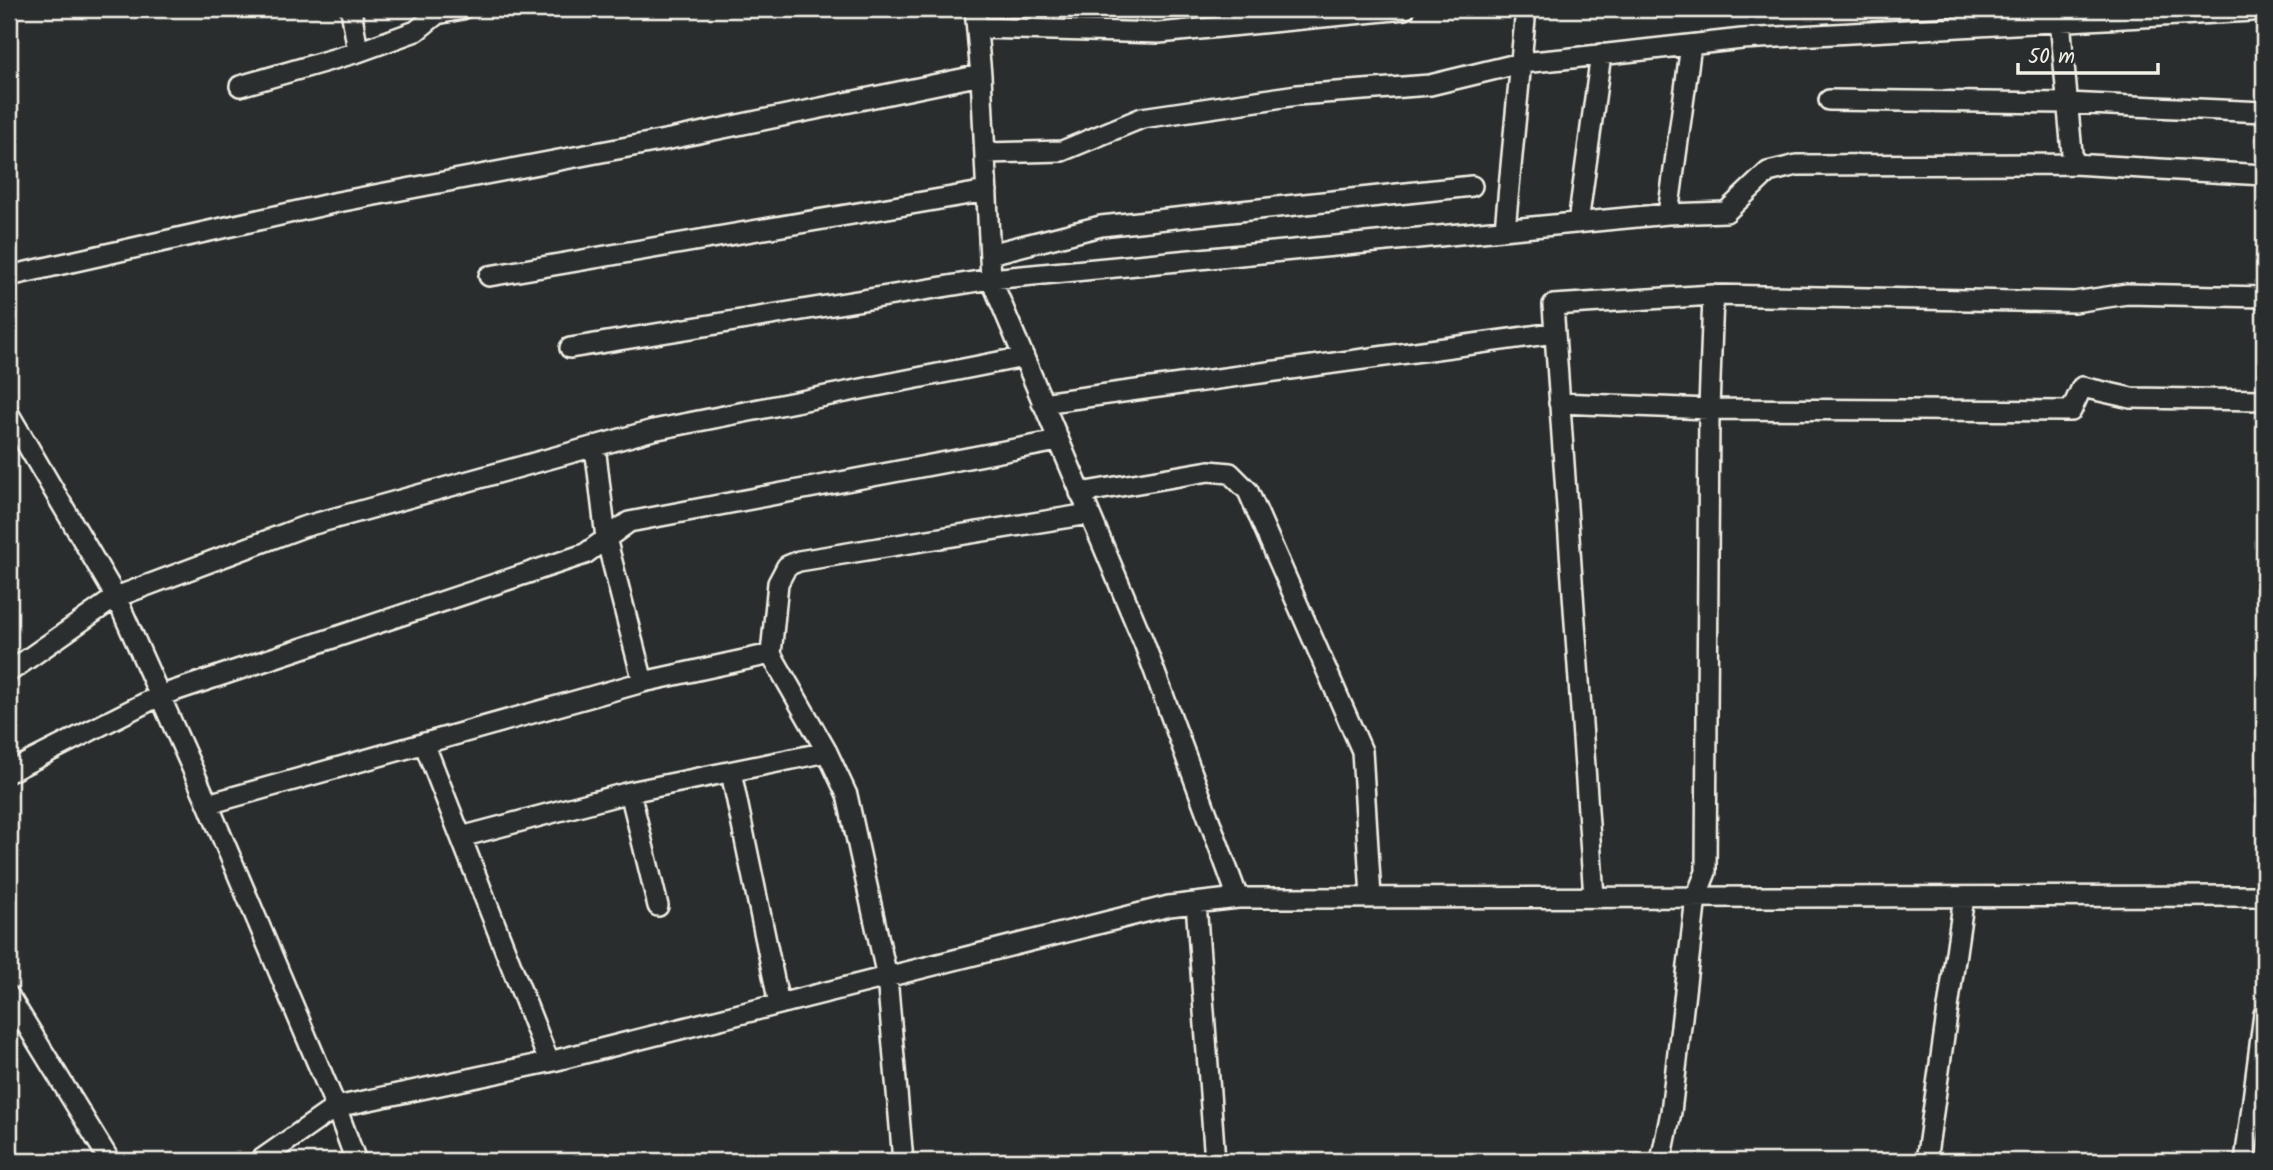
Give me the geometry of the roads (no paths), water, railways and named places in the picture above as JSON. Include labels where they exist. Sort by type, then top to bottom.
[{"type":"street","points":[[351,9],[358,52]]},
{"type":"street","points":[[240,86],[358,52],[416,31],[437,14],[462,9]]},
{"type":"street","points":[[1238,898],[1144,643],[991,279],[976,18],[1160,33],[1405,9]]},
{"type":"street","points":[[1505,229],[1526,9]]},
{"type":"street","points":[[985,153],[1062,151],[1142,118],[1297,95],[1430,85],[1521,64],[1601,54],[1742,39],[2059,15],[2252,11]]},
{"type":"street","points":[[2059,15],[2073,163]]},
{"type":"street","points":[[1668,214],[1691,45]]},
{"type":"street","points":[[1578,222],[1601,54]]},
{"type":"street","points":[[9,276],[338,202],[670,139],[981,75]]},
{"type":"street","points":[[1829,100],[2067,103],[2264,112]]},
{"type":"street","points":[[570,348],[991,279],[1578,222],[1726,212],[1768,172],[1797,165],[2073,163],[2264,175]]},
{"type":"street","points":[[990,254],[1101,226],[1472,186]]},
{"type":"street","points":[[489,276],[987,191]]},
{"type":"street","points":[[1594,897],[1553,305],[1713,295],[2074,302],[2127,295],[2264,297]]},
{"type":"street","points":[[1661,1161],[1671,1112],[1696,897],[1706,872],[1709,409],[1713,295]]},
{"type":"street","points":[[1042,403],[1554,333]]},
{"type":"street","points":[[9,672],[116,597],[303,527],[653,430],[1024,357]]},
{"type":"street","points":[[1559,402],[1709,409],[2071,411],[2082,387],[2131,398],[2264,400]]},
{"type":"street","points":[[9,416],[116,597],[208,804],[336,1107],[356,1161]]},
{"type":"street","points":[[9,772],[159,696],[585,554],[629,522],[1058,441]]},
{"type":"street","points":[[595,446],[606,538],[643,682]]},
{"type":"street","points":[[1080,493],[1209,471],[1230,473],[1248,491],[1362,751],[1371,897]]},
{"type":"street","points":[[903,1161],[887,977],[847,795],[827,752],[771,654],[778,583],[787,566],[799,561],[1089,514]]},
{"type":"street","points":[[208,804],[643,682],[771,654]]},
{"type":"street","points":[[424,743],[549,1062]]},
{"type":"street","points":[[461,837],[630,792],[827,752]]},
{"type":"street","points":[[731,772],[779,1004]]},
{"type":"street","points":[[630,792],[658,906]]},
{"type":"street","points":[[259,1161],[336,1107],[549,1062],[1169,906],[1238,898],[2264,896]]},
{"type":"street","points":[[1926,1161],[1964,897]]},
{"type":"street","points":[[1196,903],[1215,1161]]},
{"type":"street","points":[[9,996],[110,1161]]},
{"type":"street","points":[[2245,1161],[2264,1014]]}]
